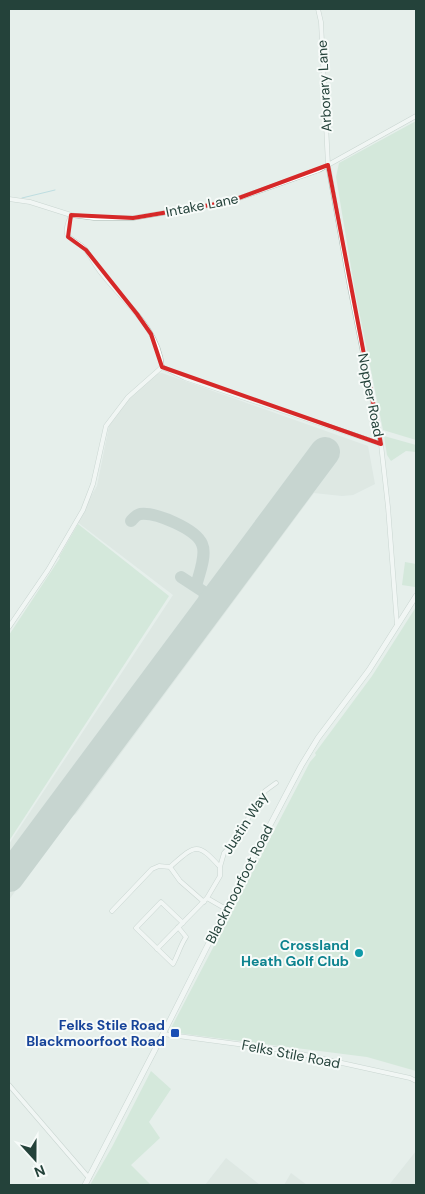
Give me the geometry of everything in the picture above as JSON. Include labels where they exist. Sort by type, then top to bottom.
[{"type":"street","name":"Arborary Lane","points":[[318,9],[321,22],[328,165]]},
{"type":"street","name":"Intake Lane","points":[[9,199],[71,215],[94,218],[133,218],[228,202],[319,170],[416,116]]},
{"type":"street","name":"Nopper Road","points":[[328,165],[381,444],[397,627]]},
{"type":"street","points":[[71,215],[66,232],[68,237],[86,250],[98,270],[137,314],[151,334],[162,367],[185,378],[381,444]]},
{"type":"street","points":[[9,627],[48,570],[83,510],[93,484],[106,426],[128,397],[162,367]]},
{"type":"street","name":"Blackmoorfoot Road","points":[[85,1185],[301,766],[318,738],[369,670],[416,596]]},
{"type":"street","name":"Justin Way","points":[[220,867],[224,853],[233,843],[265,791],[276,783]]},
{"type":"street","points":[[112,911],[152,869],[159,866],[170,867],[185,853],[193,850],[200,848],[206,851],[220,867],[220,876],[205,900],[157,949]]},
{"type":"street","points":[[170,867],[180,881],[205,900],[226,909]]},
{"type":"street","points":[[178,927],[186,937],[180,946],[180,951],[174,964],[136,928],[161,902],[183,923]]},
{"type":"street","name":"Felks Stile Road","points":[[163,1034],[283,1050],[416,1080]]},
{"type":"street","points":[[9,1085],[89,1178]]},
{"type":"highlighted area","points":[[328,165],[381,444],[162,367],[151,334],[137,314],[86,250],[68,237],[71,215],[133,218],[228,202]]},
{"type":"shaded area","points":[[162,373],[368,446],[375,484],[353,495],[342,496],[314,493],[76,814],[65,821],[9,900],[9,844],[173,595],[76,521],[97,486],[109,426],[129,399],[156,374]]},
{"type":"shaded area","points":[[416,1151],[416,1185],[389,1185]]},
{"type":"shaded area","points":[[226,1158],[260,1185],[205,1185]]},
{"type":"shaded area","points":[[291,1173],[307,1185],[284,1185]]},
{"type":"green space","points":[[416,121],[416,440],[383,430],[355,291],[336,177],[339,163]]},
{"type":"green space","points":[[384,436],[416,445],[416,452],[406,451],[391,461],[387,455]]},
{"type":"green space","points":[[78,524],[169,596],[9,841],[9,635],[60,558]]},
{"type":"green space","points":[[405,562],[416,564],[415,587],[402,585]]},
{"type":"green space","points":[[416,607],[416,1071],[367,1057],[169,1032],[310,762],[316,755],[315,753],[372,676]]},
{"type":"green space","points":[[151,1071],[171,1089],[149,1122],[160,1138],[131,1165],[151,1185],[90,1185],[112,1147]]},
{"type":"waterway","points":[[22,198],[55,190]]},
{"type":"taxiway","points":[[131,521],[140,514],[156,516],[184,527],[198,538],[202,544],[204,554],[196,586]]},
{"type":"taxiway","points":[[181,577],[204,592],[205,598],[201,618]]},
{"type":"runway","points":[[9,877],[325,452]]},
{"type":"place","name":"Crossland Heath Golf Club","points":[[359,953]]},
{"type":"place","name":"Felks Stile Road Blackmoorfoot Road","points":[[175,1033]]}]
